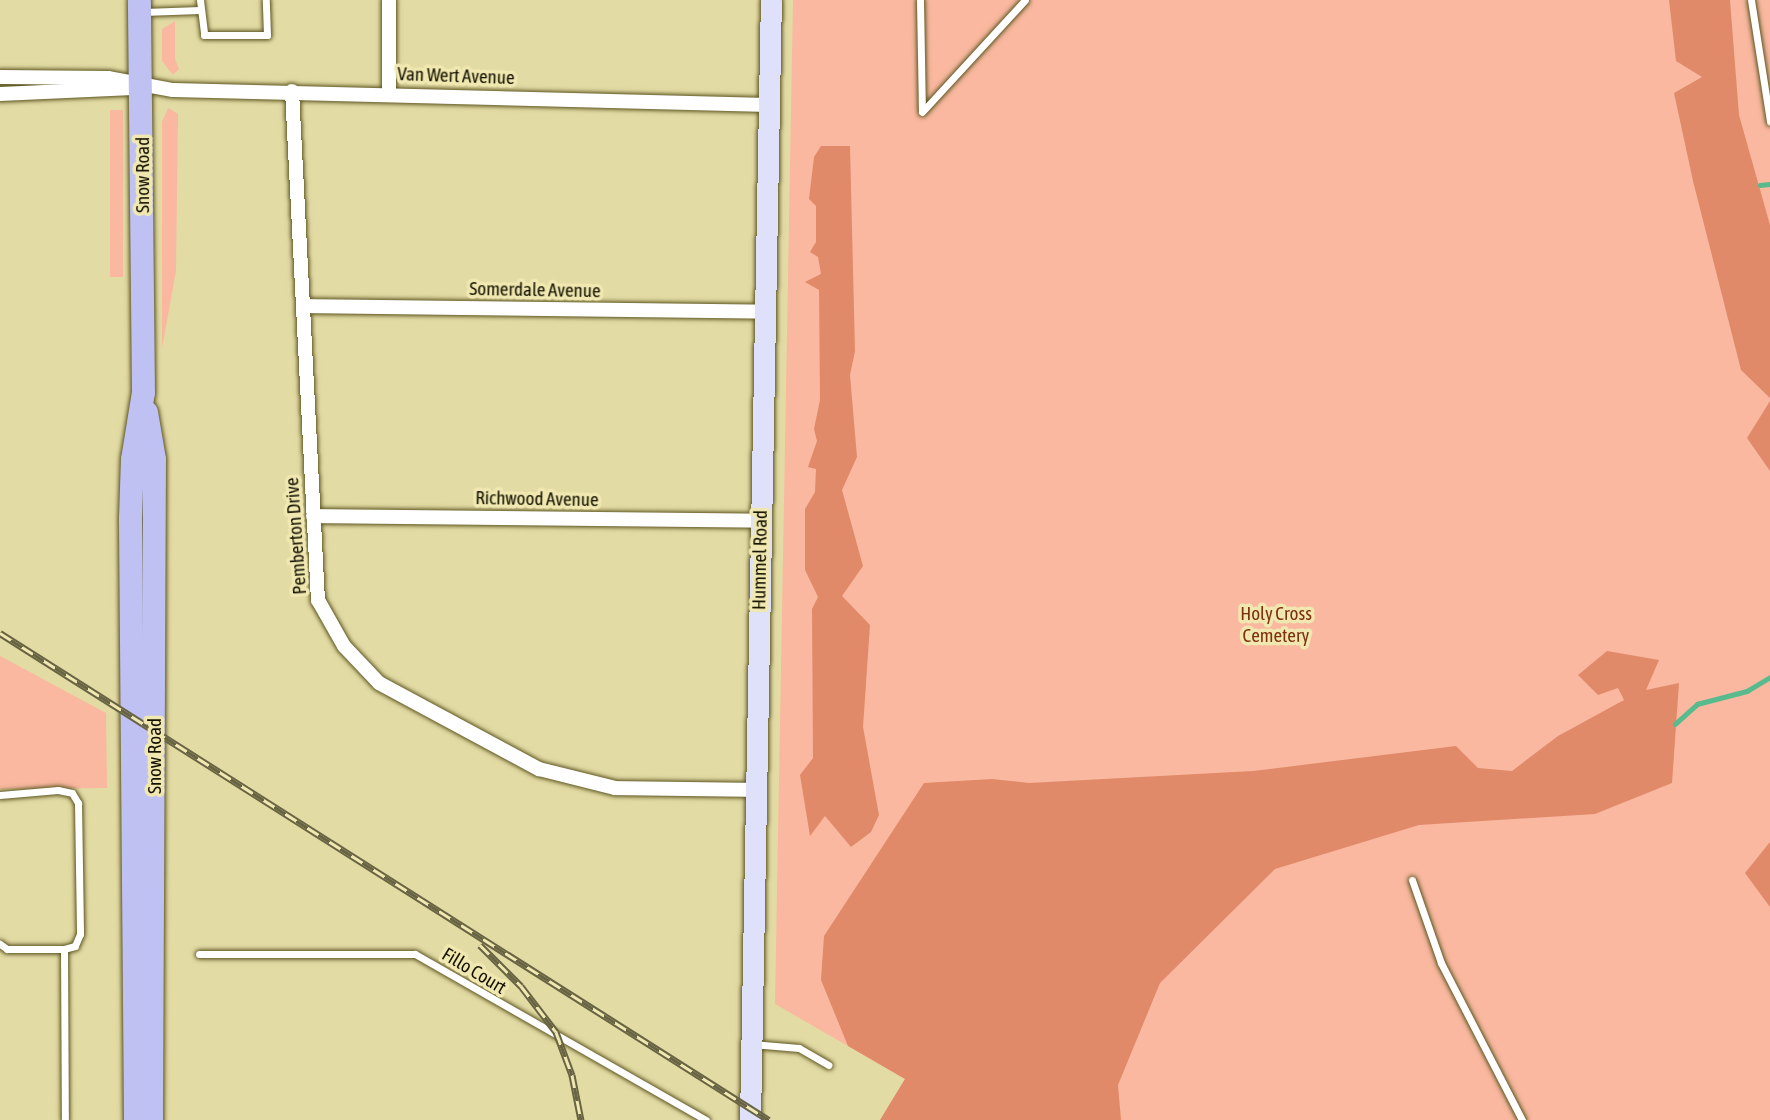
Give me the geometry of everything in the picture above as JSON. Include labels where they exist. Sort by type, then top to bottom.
[{"type":"main road","name":"Snow Road","points":[[139,6],[143,392],[154,459],[151,1120]]},
{"type":"main road","name":"Snow Road","points":[[135,1120],[130,518],[132,459],[143,392]]},
{"type":"street","points":[[389,0],[389,94]]},
{"type":"street","name":"Hummel Road","points":[[750,1120],[771,0]]},
{"type":"street","name":"Van Wert Avenue","points":[[0,77],[108,78],[141,86],[769,105]]},
{"type":"street","name":"Van Wert Avenue","points":[[0,94],[108,92],[141,86]]},
{"type":"street","name":"Pemberton Drive","points":[[292,91],[318,600],[344,646],[379,683],[539,769],[615,788],[757,790]]},
{"type":"street","name":"Somerdale Avenue","points":[[305,306],[766,312]]},
{"type":"street","name":"Richwood Avenue","points":[[313,516],[761,521]]},
{"type":"lane","points":[[200,0],[204,35],[267,35],[266,0]]},
{"type":"lane","points":[[920,0],[922,112],[1025,0]]},
{"type":"lane","points":[[1751,0],[1770,122]]},
{"type":"lane","points":[[139,6],[200,10]]},
{"type":"lane","points":[[0,795],[58,790],[72,793],[78,803],[80,934],[75,946],[64,950],[7,949],[0,944]]},
{"type":"lane","points":[[1412,880],[1441,963],[1522,1120]]},
{"type":"lane","points":[[64,950],[65,1120]]},
{"type":"lane","name":"Fillo Court","points":[[199,954],[415,954],[706,1120]]},
{"type":"lane","points":[[751,1044],[799,1048],[828,1065]]},
{"type":"green space","name":"Holy Cross Cemetery","points":[[793,0],[1770,0],[1770,1120],[880,1120],[905,1079],[775,1004]]},
{"type":"green space","points":[[175,21],[175,59],[179,69],[173,75],[162,61],[162,29]]},
{"type":"green space","points":[[168,108],[178,114],[176,271],[162,348],[162,122]]},
{"type":"green space","points":[[110,110],[123,110],[123,277],[110,277]]},
{"type":"green space","points":[[0,656],[106,713],[107,788],[0,789]]},
{"type":"shaded area","points":[[1669,0],[1730,0],[1739,115],[1770,225],[1770,398],[1741,370],[1693,181],[1674,93],[1702,77],[1676,61]]},
{"type":"shaded area","points":[[821,146],[850,146],[855,351],[850,375],[857,457],[842,490],[863,566],[842,596],[870,625],[863,727],[879,815],[871,832],[851,847],[825,816],[810,836],[800,775],[813,758],[812,609],[818,597],[805,570],[805,509],[815,492],[816,469],[808,467],[817,441],[814,429],[820,400],[819,290],[805,282],[821,274],[818,257],[810,252],[816,242],[816,206],[809,199],[814,157]]},
{"type":"shaded area","points":[[1770,401],[1770,471],[1747,438]]},
{"type":"shaded area","points":[[1607,651],[1659,660],[1646,690],[1679,683],[1672,783],[1595,814],[1419,825],[1275,869],[1160,983],[1118,1085],[1121,1120],[880,1120],[905,1079],[848,1046],[821,980],[824,936],[924,783],[992,779],[1029,783],[1253,771],[1456,746],[1478,768],[1512,771],[1558,736],[1624,700],[1618,688],[1598,695],[1578,675]]},
{"type":"shaded area","points":[[1770,842],[1770,907],[1745,873]]},
{"type":"waterway","points":[[1760,185],[1770,184]]},
{"type":"waterway","points":[[1675,724],[1697,704],[1747,691],[1770,677]]},
{"type":"railway","points":[[0,633],[769,1120]]},
{"type":"railway","points":[[480,945],[521,986],[556,1032],[572,1075],[581,1120]]}]
